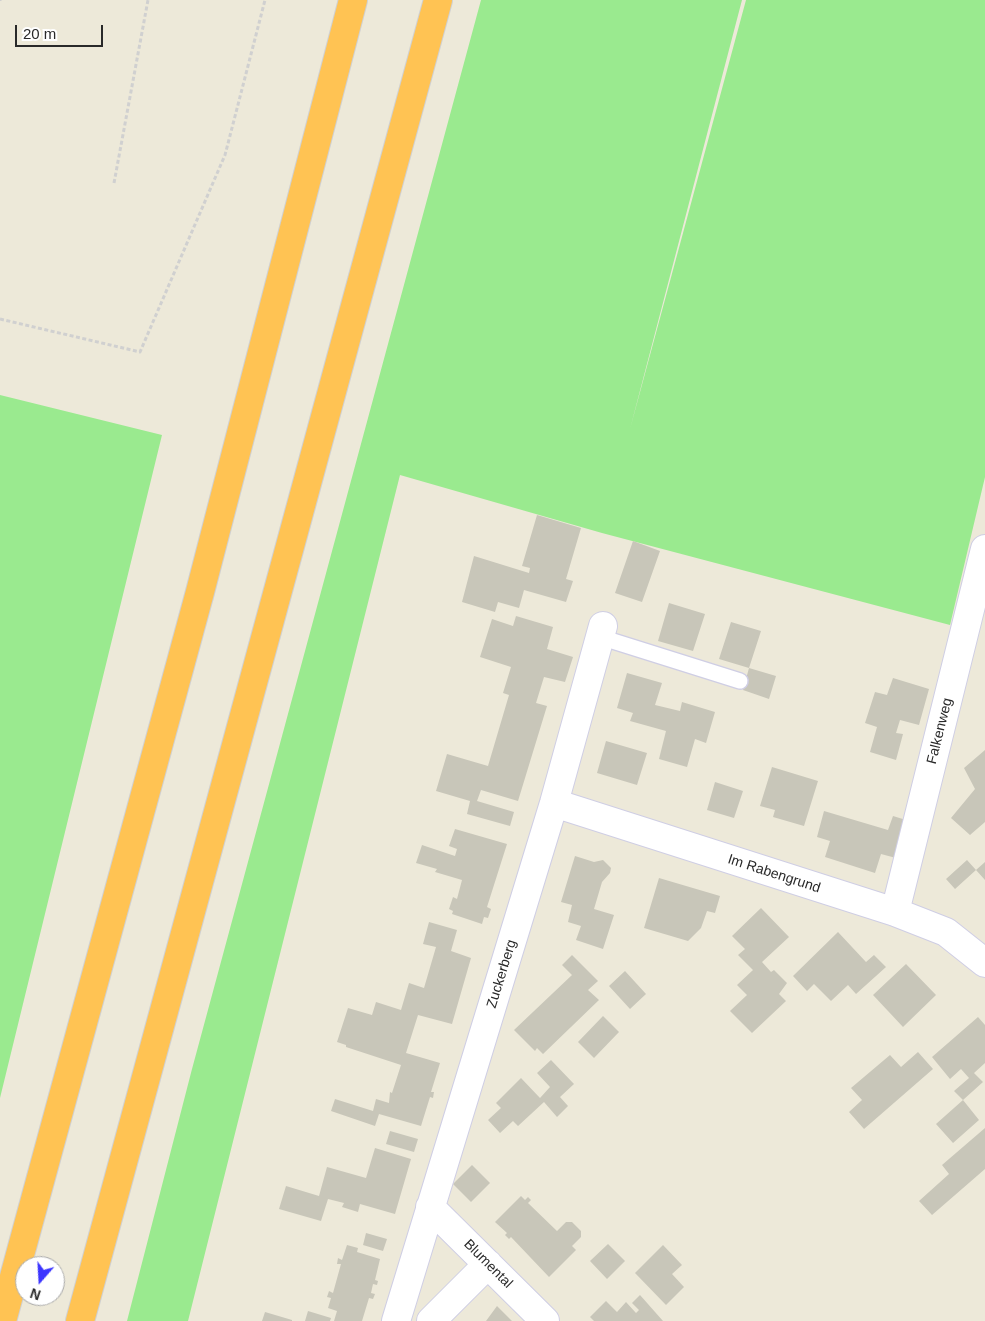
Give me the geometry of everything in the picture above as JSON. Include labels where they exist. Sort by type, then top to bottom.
[{"type":"highway","points":[[2,1321],[200,592],[352,0]]},
{"type":"highway","points":[[80,1321],[438,0]]},
{"type":"street","name":"Falkenweg","points":[[895,912],[985,549]]},
{"type":"street","name":"Zuckerberg","points":[[396,1321],[554,803],[602,632]]},
{"type":"street","name":"Im Rabengrund","points":[[554,803],[895,912],[946,932],[985,963]]},
{"type":"street","name":"Blumental","points":[[430,1206],[545,1321]]},
{"type":"street","points":[[431,1321],[488,1264]]},
{"type":"lane","points":[[602,632],[740,681]]},
{"type":"path","points":[[114,183],[148,0]]},
{"type":"path","points":[[0,319],[140,352],[225,155],[265,0]]},
{"type":"green space","points":[[481,0],[742,0],[630,429],[746,0],[985,0],[985,477],[950,625],[602,533],[400,475],[188,1321],[127,1321],[192,1069]]},
{"type":"green space","points":[[0,395],[162,435],[0,1098]]},
{"type":"building","points":[[537,515],[581,528],[566,579],[573,581],[566,602],[524,590],[519,608],[498,602],[495,612],[462,602],[474,556],[529,573],[530,568],[522,566]]},
{"type":"building","points":[[633,541],[660,551],[642,602],[615,593]]},
{"type":"building","points":[[669,603],[705,614],[693,651],[658,641]]},
{"type":"building","points":[[516,616],[553,627],[547,649],[573,657],[565,682],[544,677],[536,703],[547,706],[518,801],[481,790],[477,801],[514,812],[510,826],[467,814],[470,801],[436,791],[447,754],[488,766],[509,695],[503,693],[511,667],[480,657],[492,619],[513,626]]},
{"type":"building","points":[[731,622],[761,631],[749,668],[719,659]]},
{"type":"building","points":[[749,668],[776,676],[769,699],[743,690]]},
{"type":"building","points":[[627,673],[662,683],[655,705],[680,711],[682,702],[715,712],[706,743],[695,739],[687,767],[659,759],[666,731],[630,721],[633,713],[617,708]]},
{"type":"building","points":[[893,678],[929,689],[919,725],[900,720],[896,733],[903,734],[896,760],[870,752],[877,727],[865,723],[875,692],[887,695]]},
{"type":"building","points":[[606,741],[647,753],[637,785],[597,773]]},
{"type":"building","points":[[985,750],[985,822],[970,835],[951,818],[975,789],[964,768]]},
{"type":"building","points":[[772,767],[818,781],[804,826],[773,817],[775,810],[760,806]]},
{"type":"building","points":[[715,782],[743,791],[734,818],[707,810]]},
{"type":"building","points":[[824,811],[888,830],[893,816],[906,820],[896,858],[881,854],[875,873],[825,857],[830,841],[817,837]]},
{"type":"building","points":[[455,829],[507,844],[487,907],[491,909],[488,918],[484,917],[482,924],[452,914],[453,911],[449,909],[453,897],[457,899],[462,880],[435,872],[437,869],[416,863],[422,845],[455,856],[457,849],[449,846]]},
{"type":"building","points":[[575,856],[594,862],[603,860],[611,868],[610,873],[602,882],[594,909],[614,915],[603,949],[576,940],[581,926],[568,922],[572,905],[561,902]]},
{"type":"building","points":[[967,860],[976,870],[955,889],[946,879]]},
{"type":"building","points":[[985,862],[985,880],[976,870]]},
{"type":"building","points":[[659,878],[720,896],[715,913],[707,911],[701,928],[688,941],[644,928]]},
{"type":"building","points":[[761,908],[789,937],[762,962],[771,972],[774,970],[787,983],[779,994],[786,1001],[752,1033],[730,1011],[747,995],[737,985],[753,970],[738,955],[745,949],[732,936]]},
{"type":"building","points":[[429,922],[457,930],[451,951],[471,958],[452,1024],[418,1015],[406,1053],[440,1063],[431,1092],[434,1092],[433,1098],[430,1097],[421,1126],[379,1114],[375,1126],[331,1111],[335,1099],[373,1111],[376,1099],[389,1103],[390,1092],[392,1093],[401,1065],[346,1047],[346,1045],[337,1042],[348,1008],[372,1015],[376,1002],[401,1010],[409,983],[424,988],[436,947],[423,944]]},
{"type":"building","points":[[838,932],[866,962],[874,955],[886,967],[856,994],[848,985],[831,1001],[814,984],[807,991],[793,976]]},
{"type":"building","points":[[572,955],[598,981],[588,990],[599,1000],[543,1054],[537,1048],[535,1051],[514,1030],[572,975],[562,965]]},
{"type":"building","points":[[906,964],[936,995],[903,1027],[873,995]]},
{"type":"building","points":[[625,971],[646,994],[630,1009],[609,986]]},
{"type":"building","points":[[603,1016],[619,1032],[594,1058],[578,1042]]},
{"type":"building","points":[[978,1017],[985,1025],[985,1063],[974,1073],[983,1082],[963,1100],[954,1091],[969,1078],[961,1069],[950,1079],[932,1057]]},
{"type":"building","points":[[918,1052],[933,1069],[864,1129],[849,1112],[862,1100],[851,1088],[890,1055],[901,1067]]},
{"type":"building","points":[[551,1060],[574,1084],[560,1097],[568,1106],[557,1117],[544,1102],[518,1126],[513,1121],[500,1133],[488,1120],[501,1108],[496,1103],[521,1078],[540,1098],[550,1087],[537,1073]]},
{"type":"building","points":[[963,1100],[979,1120],[953,1143],[936,1124]]},
{"type":"building","points":[[985,1128],[985,1169],[932,1215],[919,1201],[949,1174],[942,1165]]},
{"type":"building","points":[[390,1131],[418,1139],[414,1152],[386,1144]]},
{"type":"building","points":[[375,1148],[411,1159],[395,1214],[360,1204],[358,1212],[342,1207],[344,1203],[328,1199],[321,1221],[279,1209],[286,1186],[319,1196],[327,1167],[366,1178]]},
{"type":"building","points":[[472,1165],[490,1183],[471,1202],[453,1184]]},
{"type":"building","points":[[521,1196],[525,1200],[528,1197],[531,1200],[528,1203],[557,1231],[566,1222],[572,1222],[581,1231],[581,1237],[572,1246],[576,1250],[549,1277],[511,1237],[509,1239],[505,1235],[507,1233],[495,1222]]},
{"type":"building","points":[[366,1233],[387,1239],[383,1251],[363,1245]]},
{"type":"building","points":[[608,1244],[625,1261],[607,1279],[590,1261]]},
{"type":"building","points":[[347,1245],[358,1248],[357,1252],[380,1259],[375,1280],[378,1281],[377,1285],[373,1284],[371,1293],[375,1294],[373,1299],[369,1298],[362,1321],[334,1321],[337,1311],[328,1308],[331,1298],[327,1297],[329,1291],[333,1293],[341,1264],[337,1264],[338,1258],[342,1260]]},
{"type":"building","points":[[663,1245],[682,1265],[672,1274],[684,1287],[666,1305],[635,1273]]},
{"type":"building","points":[[640,1295],[663,1321],[594,1321],[590,1317],[606,1301],[617,1312],[626,1302],[636,1313],[639,1310],[632,1303]]},
{"type":"building","points":[[497,1306],[512,1321],[486,1321]]},
{"type":"building","points":[[308,1311],[331,1318],[330,1321],[305,1321]]},
{"type":"building","points":[[265,1312],[292,1320],[292,1321],[262,1321]]}]
